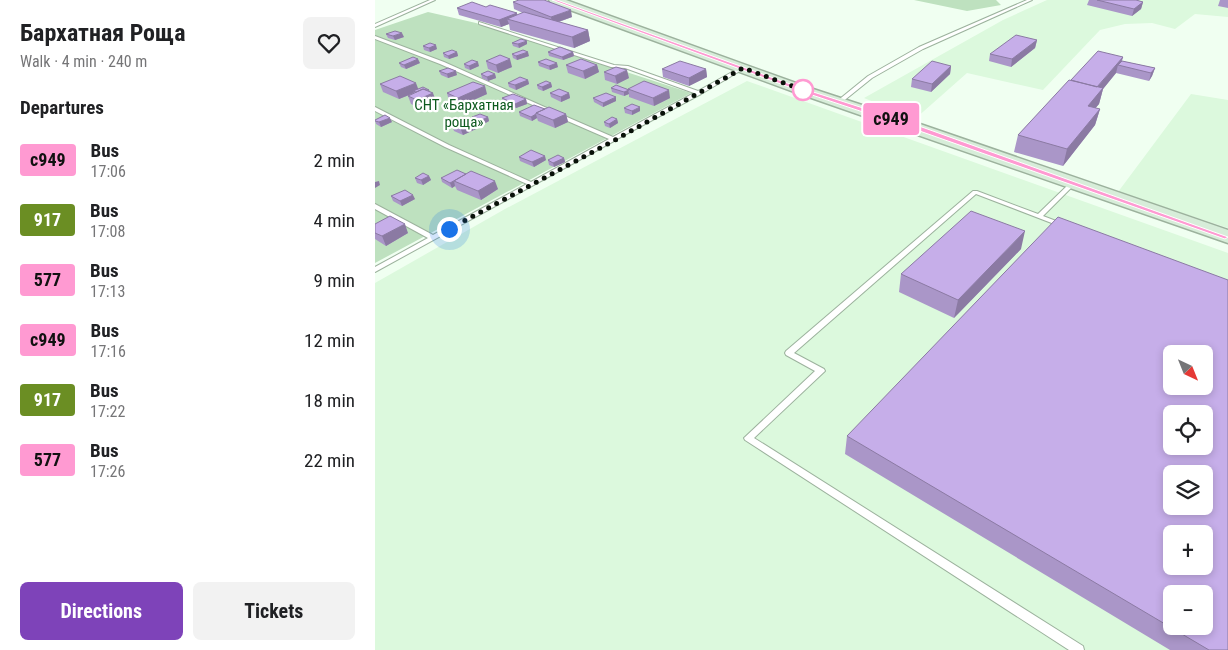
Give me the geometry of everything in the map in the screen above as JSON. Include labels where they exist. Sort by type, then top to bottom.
[{"type":"main road","points":[[555,0],[839,102],[1228,237]]},
{"type":"lane","points":[[375,26],[433,0]]},
{"type":"lane","points":[[839,102],[869,77],[921,48],[1030,0]]},
{"type":"lane","points":[[481,23],[613,66],[626,67],[699,93]]},
{"type":"lane","points":[[375,37],[442,63],[615,140]]},
{"type":"lane","points":[[375,270],[615,140],[743,68]]},
{"type":"lane","points":[[375,109],[447,146],[531,184]]},
{"type":"lane","points":[[1039,216],[1072,184]]},
{"type":"lane","points":[[1066,226],[975,192],[789,353],[821,370],[748,438],[1079,650]]},
{"type":"lane","points":[[375,206],[433,238]]},
{"type":"shaded area","points":[[1047,0],[1228,0],[1228,17],[1195,14],[1175,29],[1152,23],[1125,24],[1100,30],[1043,90],[967,73],[915,119],[864,98],[1003,20]]},
{"type":"shaded area","points":[[747,81],[1228,253],[1228,650],[375,650],[375,283],[505,209]]},
{"type":"shaded area","points":[[1191,94],[1228,100],[1228,228],[1118,192]]},
{"type":"green space","points":[[914,0],[996,0],[1001,5],[967,11]]},
{"type":"green space","name":"СНТ «Бархатная роща»","points":[[428,12],[476,23],[691,93],[375,263],[375,30]]},
{"type":"building","points":[[519,0],[544,0],[571,10],[551,17],[513,2]]},
{"type":"building","points":[[1097,0],[1136,0],[1143,2],[1134,9]]},
{"type":"building","points":[[472,2],[486,7],[490,5],[517,13],[499,20],[457,8]]},
{"type":"building","points":[[524,12],[588,30],[572,37],[507,19]]},
{"type":"building","points":[[395,31],[402,33],[393,36],[386,34]]},
{"type":"building","points":[[1016,35],[1037,40],[1012,59],[990,54]]},
{"type":"building","points":[[521,39],[527,41],[518,44],[512,43]]},
{"type":"building","points":[[430,43],[436,45],[429,48],[423,46]]},
{"type":"building","points":[[560,47],[573,52],[562,57],[548,52]]},
{"type":"building","points":[[452,50],[457,52],[448,56],[443,53]]},
{"type":"building","points":[[523,50],[528,52],[516,56],[512,54]]},
{"type":"building","points":[[1098,51],[1123,57],[1097,87],[1071,80]]},
{"type":"building","points":[[500,55],[510,59],[496,65],[486,61]]},
{"type":"building","points":[[413,57],[418,59],[404,65],[399,63]]},
{"type":"building","points":[[546,59],[557,63],[549,66],[538,62]]},
{"type":"building","points":[[581,59],[597,65],[583,71],[566,65]]},
{"type":"building","points":[[472,60],[478,62],[469,66],[464,64]]},
{"type":"building","points":[[680,61],[706,69],[689,78],[662,69]]},
{"type":"building","points":[[932,61],[951,66],[932,84],[912,79]]},
{"type":"building","points":[[1122,61],[1155,68],[1151,73],[1118,65]]},
{"type":"building","points":[[616,67],[627,70],[615,76],[604,72]]},
{"type":"building","points":[[448,68],[456,71],[447,74],[439,71]]},
{"type":"building","points":[[488,71],[495,74],[487,77],[481,74]]},
{"type":"building","points":[[400,76],[416,83],[396,91],[380,84]]},
{"type":"building","points":[[520,77],[528,80],[515,85],[508,83]]},
{"type":"building","points":[[1069,80],[1103,88],[1088,106],[1100,109],[1067,149],[1018,135]]},
{"type":"building","points":[[546,81],[551,83],[542,87],[537,85]]},
{"type":"building","points":[[644,81],[669,90],[653,98],[628,89]]},
{"type":"building","points":[[473,82],[485,86],[458,98],[447,93]]},
{"type":"building","points":[[616,85],[629,90],[624,92],[611,88]]},
{"type":"building","points":[[423,87],[429,90],[413,91]]},
{"type":"building","points":[[423,89],[433,93],[417,100],[408,96]]},
{"type":"building","points":[[559,89],[569,93],[561,97],[550,93]]},
{"type":"building","points":[[606,93],[616,97],[603,103],[593,98]]},
{"type":"building","points":[[513,94],[526,99],[515,104],[502,98]]},
{"type":"building","points":[[632,104],[640,107],[632,111],[624,108]]},
{"type":"building","points":[[534,105],[545,109],[531,117],[519,112]]},
{"type":"building","points":[[549,107],[566,114],[553,120],[536,113]]},
{"type":"building","points":[[480,114],[488,117],[480,121],[472,117]]},
{"type":"building","points":[[385,115],[390,118],[379,122],[375,121],[375,120]]},
{"type":"building","points":[[464,117],[473,121],[460,127],[451,123]]},
{"type":"building","points":[[612,117],[617,119],[609,124],[604,122]]},
{"type":"building","points":[[531,150],[545,156],[532,162],[519,157]]},
{"type":"building","points":[[558,155],[564,158],[553,163],[548,160]]},
{"type":"building","points":[[457,170],[466,174],[450,183],[441,178]]},
{"type":"building","points":[[471,171],[495,181],[478,191],[454,181]]},
{"type":"building","points":[[423,173],[429,176],[421,180],[415,178]]},
{"type":"building","points":[[405,190],[413,195],[400,201],[391,196]]},
{"type":"building","points":[[971,211],[1025,231],[958,300],[901,274]]},
{"type":"building","points":[[390,216],[405,224],[382,236],[375,233],[375,224]]},
{"type":"building","points":[[1058,217],[1228,280],[1228,650],[1209,650],[1184,635],[1213,635],[1213,585],[1163,585],[1163,623],[847,436]]},
{"type":"bus line","name":"с949","points":[[555,0],[802,90],[917,128],[1072,184],[1228,237]]},
{"type":"route","points":[[449,229],[615,140],[743,68],[803,90]]}]
